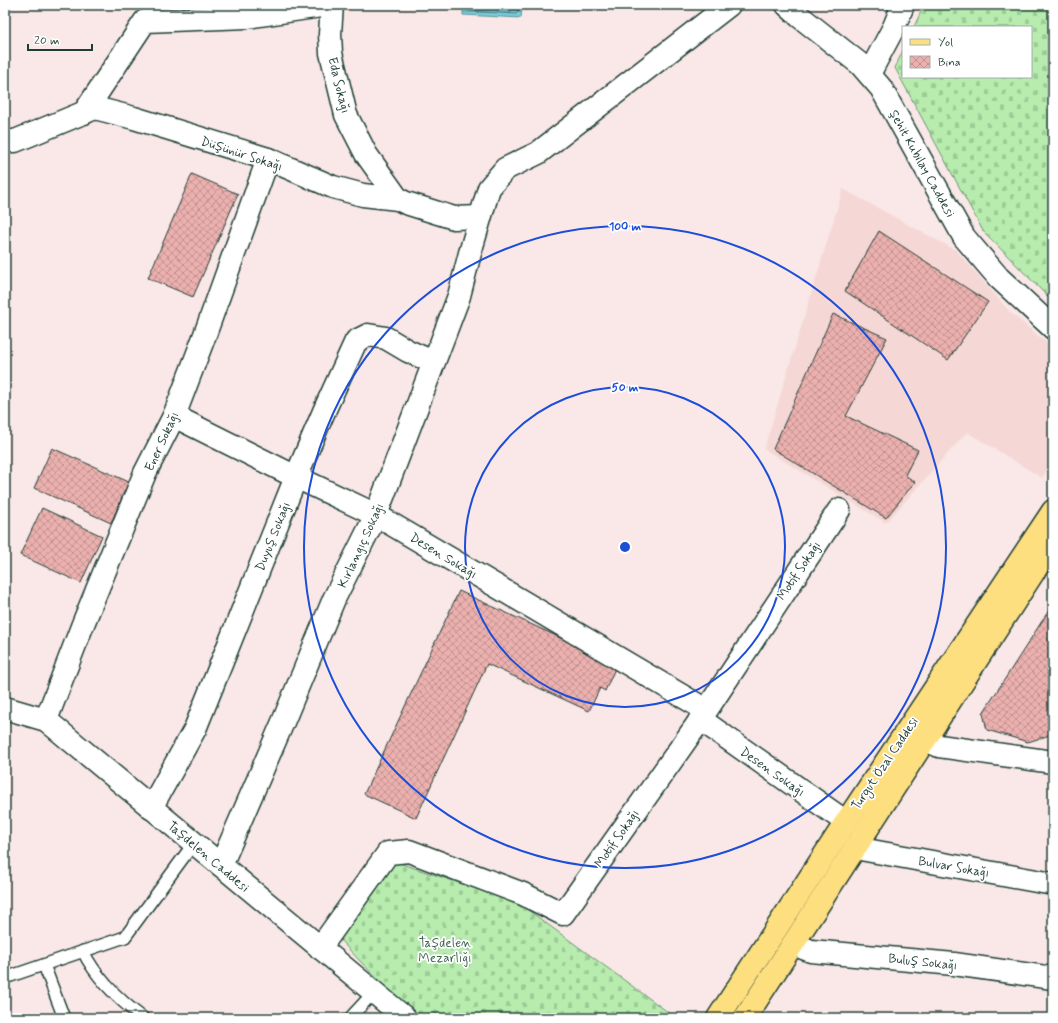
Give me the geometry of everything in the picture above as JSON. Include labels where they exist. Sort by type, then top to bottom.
[{"type":"main road","name":"Turgut Özal Caddesi","points":[[718,1018],[1053,510]]},
{"type":"main road","name":"Turgut Özal Caddesi","points":[[745,1018],[1053,542]]},
{"type":"street","points":[[84,113],[145,21],[247,17],[328,5]]},
{"type":"street","name":"Eda Sokağı","points":[[332,5],[330,34],[331,53],[346,115],[366,154],[398,199]]},
{"type":"street","name":"Kırlangıç Sokağı","points":[[221,865],[284,722],[334,599],[376,514],[459,296],[489,188],[504,169],[538,153],[729,5]]},
{"type":"street","name":"Şehit Kubilay Caddesi","points":[[787,5],[860,64],[881,88],[964,237],[999,278],[1053,328]]},
{"type":"street","points":[[869,74],[904,5]]},
{"type":"street","name":"Düşünür Sokağı","points":[[5,141],[15,141],[95,108],[134,118],[268,159],[333,187],[363,195],[398,199],[406,203],[454,218],[480,217]]},
{"type":"street","name":"Ener Sokağı","points":[[46,720],[83,624],[146,473],[174,416],[268,159]]},
{"type":"street","name":"Duyuş Sokağı","points":[[151,808],[194,729],[296,477],[356,341],[368,335],[386,338],[408,351],[434,362]]},
{"type":"street","name":"Desen Sokağı","points":[[174,416],[296,477],[376,514],[703,714],[846,822]]},
{"type":"street","name":"Motif Sokağı","points":[[320,948],[388,853],[409,850],[523,894],[563,914],[703,714],[839,510]]},
{"type":"street","name":"Taşdelen Caddesi","points":[[5,708],[46,720],[405,1018]]},
{"type":"street","points":[[925,740],[939,746],[1053,762]]},
{"type":"street","name":"Bulvar Sokağı","points":[[855,848],[1053,884]]},
{"type":"street","name":"Buluş Sokağı","points":[[793,944],[811,950],[954,964],[1053,978]]},
{"type":"lane","points":[[5,978],[125,937],[194,843]]},
{"type":"lane","points":[[83,951],[95,971],[106,984],[143,1018]]},
{"type":"lane","points":[[44,964],[64,1018]]},
{"type":"lane","points":[[350,1018],[374,992]]},
{"type":"shaded area","points":[[843,189],[957,251],[1010,312],[1053,348],[1053,461],[1042,478],[967,432],[886,523],[764,449]]},
{"type":"green space","points":[[924,5],[1053,5],[1053,302],[983,231],[895,68],[902,52],[902,78],[1032,78],[1032,26],[914,26]]},
{"type":"green space","name":"Taşdelen Mezarlığı","points":[[396,862],[517,902],[676,1018],[418,1018],[383,985],[340,940]]},
{"type":"water","points":[[463,5],[522,5],[521,18],[463,15]]},
{"type":"building","points":[[192,174],[238,194],[193,297],[148,278]]},
{"type":"building","points":[[879,231],[988,302],[948,360],[845,291]]},
{"type":"building","points":[[833,314],[887,338],[846,416],[918,450],[905,475],[915,482],[886,518],[773,449]]},
{"type":"building","points":[[52,448],[129,482],[111,523],[34,488]]},
{"type":"building","points":[[42,508],[102,536],[81,583],[20,555]]},
{"type":"building","points":[[459,591],[617,664],[605,691],[600,688],[589,711],[487,664],[416,818],[364,794]]},
{"type":"building","points":[[1053,604],[1053,734],[1028,742],[987,730],[983,713]]}]
